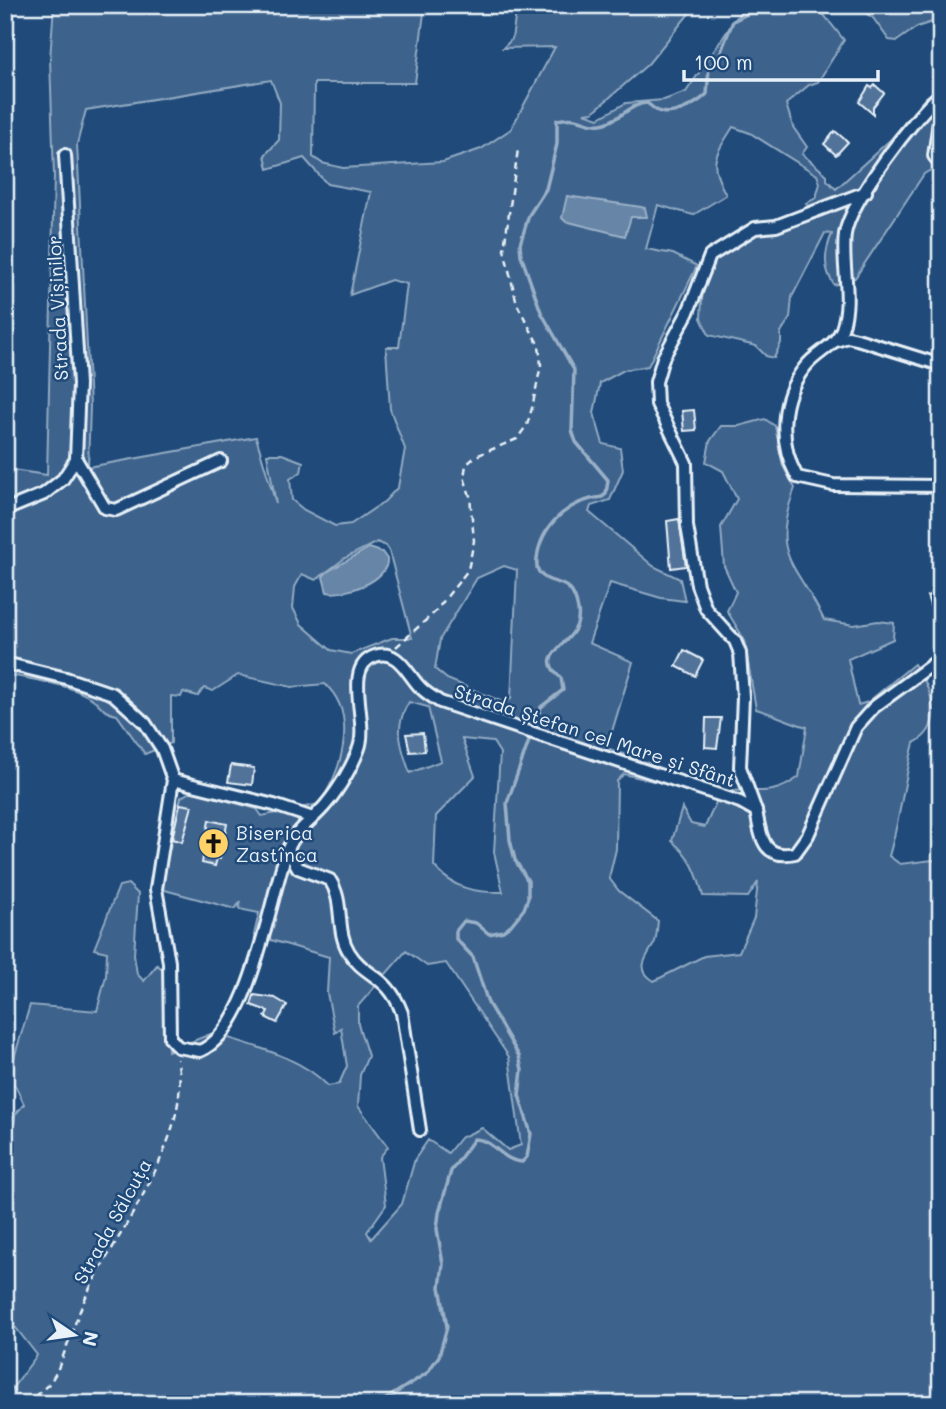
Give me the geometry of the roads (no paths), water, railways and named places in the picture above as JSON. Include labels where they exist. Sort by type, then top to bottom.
[{"type":"street","points":[[836,341],[847,307],[845,231],[866,192],[910,125],[941,94]]},
{"type":"street","points":[[941,109],[934,156],[941,164]]},
{"type":"street","name":"Strada Vișinilor","points":[[65,155],[79,384],[76,459]]},
{"type":"street","points":[[866,192],[776,226],[755,228],[710,256],[688,312],[663,358],[656,382],[657,404],[686,463],[687,526],[697,585],[706,609],[735,641],[740,653],[743,697],[740,767],[756,811],[762,842],[769,850],[783,855],[795,853],[808,835],[856,727],[874,707],[941,658]]},
{"type":"street","points":[[941,365],[848,337],[836,341],[805,367],[784,414],[785,443],[797,477],[833,485],[941,486]]},
{"type":"street","points":[[5,510],[44,494],[63,479],[76,459],[105,508],[116,510],[221,461]]},
{"type":"street","name":"Strada Ștefan cel Mare și Sfânt","points":[[310,817],[327,804],[359,748],[362,732],[358,670],[366,660],[378,654],[389,655],[401,663],[420,688],[440,702],[740,802],[756,811]]},
{"type":"street","points":[[5,663],[66,678],[113,694],[145,723],[162,749],[173,780],[156,889],[169,962],[170,1038],[178,1047],[200,1051],[222,1036],[267,933],[288,850],[310,817],[274,804],[173,780]]},
{"type":"street","points":[[288,850],[298,868],[330,880],[340,901],[344,942],[351,956],[395,994],[402,1013],[420,1130]]},
{"type":"waterway","points":[[378,1404],[427,1373],[439,1356],[447,1327],[440,1287],[443,1264],[437,1229],[451,1171],[474,1139],[487,1142],[508,1158],[522,1162],[527,1157],[531,1134],[519,1095],[522,1070],[519,1056],[488,1003],[473,957],[456,939],[456,931],[464,921],[476,923],[489,934],[503,931],[524,909],[528,898],[528,881],[515,860],[510,840],[507,803],[541,707],[563,690],[561,678],[553,669],[553,654],[573,632],[578,622],[575,598],[566,586],[549,580],[539,572],[538,552],[553,522],[570,508],[606,494],[608,480],[576,442],[572,430],[574,370],[541,312],[521,255],[520,244],[529,215],[546,189],[557,144],[557,120],[578,119],[591,124],[601,124],[641,104],[647,103],[656,110],[668,113],[690,106],[707,94],[709,68],[720,54],[733,21],[765,5],[783,8],[793,5]]},
{"type":"place","name":"Biserica Zastînca","points":[[213,843]]}]
